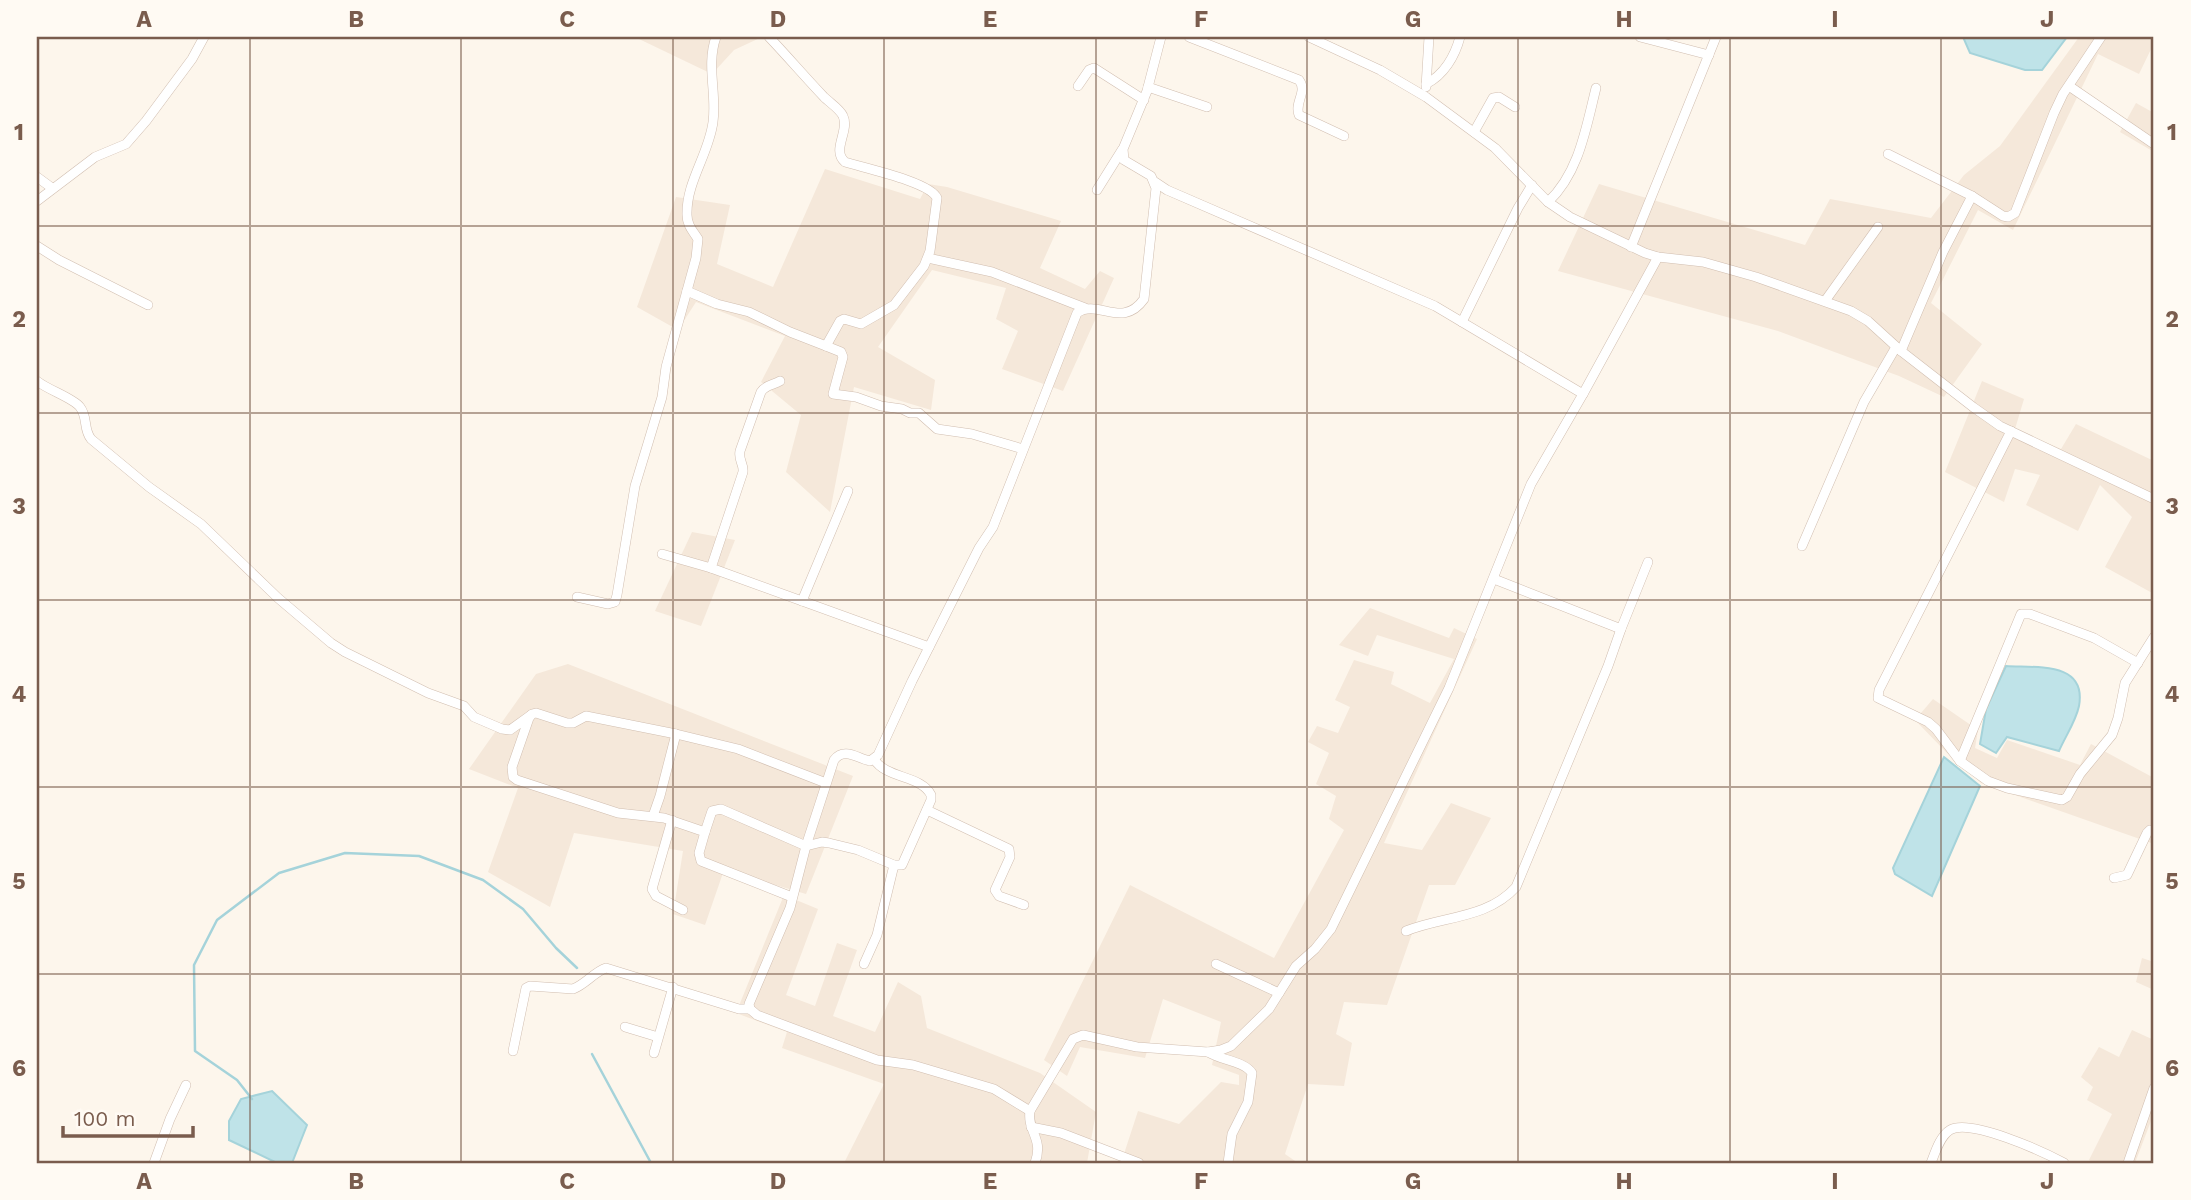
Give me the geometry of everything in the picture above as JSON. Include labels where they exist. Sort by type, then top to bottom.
[{"type":"street","points":[[37,201],[102,153],[126,144],[192,59],[204,37]]},
{"type":"street","points":[[577,597],[608,604],[615,602],[638,474],[656,422],[666,367],[698,244],[698,239],[688,223],[689,197],[713,125],[711,63],[716,37]]},
{"type":"street","points":[[769,37],[842,113],[845,122],[839,153],[841,159],[903,179],[935,193],[937,205],[928,258],[919,274],[894,305],[861,324],[844,319],[839,321],[826,346]]},
{"type":"street","points":[[1097,190],[1123,149],[1144,100],[1161,37]]},
{"type":"street","points":[[1189,37],[1299,80],[1303,84],[1303,90],[1297,104],[1299,115],[1344,136]]},
{"type":"street","points":[[1309,37],[1380,69],[1426,97],[1495,148],[1557,210],[1631,247],[1658,257],[1703,261],[1851,311],[1868,321],[1973,407],[2011,431],[2154,499]]},
{"type":"street","points":[[1426,97],[1429,37]]},
{"type":"street","points":[[1426,84],[1439,76],[1447,66],[1460,37]]},
{"type":"street","points":[[1640,37],[1709,55]]},
{"type":"street","points":[[1631,247],[1716,37]]},
{"type":"street","points":[[1888,154],[2008,217],[2015,213],[2054,113],[2101,37]]},
{"type":"street","points":[[1078,86],[1089,70],[1094,68],[1144,100]]},
{"type":"street","points":[[2069,86],[2154,144]]},
{"type":"street","points":[[1148,87],[1207,107]]},
{"type":"street","points":[[1548,202],[1558,192],[1575,163],[1596,88]]},
{"type":"street","points":[[1474,132],[1493,98],[1499,97],[1515,107]]},
{"type":"street","points":[[1123,149],[1124,160],[1147,172],[1167,190],[1435,306],[1584,394]]},
{"type":"street","points":[[37,177],[52,188]]},
{"type":"street","points":[[928,258],[992,272],[1086,309],[1125,313],[1139,306],[1143,299],[1155,182]]},
{"type":"street","points":[[1462,322],[1532,185]]},
{"type":"street","points":[[1802,546],[1864,402],[1899,349],[1972,196]]},
{"type":"street","points":[[1825,301],[1878,227]]},
{"type":"street","points":[[37,246],[148,306]]},
{"type":"street","points":[[1035,1163],[1038,1143],[1031,1127],[1030,1111],[1068,1047],[1077,1037],[1090,1036],[1137,1047],[1208,1052],[1231,1046],[1269,1009],[1296,966],[1315,949],[1331,929],[1449,688],[1531,484],[1584,394],[1658,257]]},
{"type":"street","points":[[687,291],[717,304],[749,312],[841,352],[843,357],[833,394],[856,397],[910,413],[919,412],[937,429],[972,434],[1023,449]]},
{"type":"street","points":[[750,1009],[751,998],[792,897],[834,760],[838,754],[844,753],[864,759],[874,759],[878,755],[979,548],[993,527],[1073,318],[1086,309]]},
{"type":"street","points":[[37,381],[78,405],[84,414],[86,429],[91,439],[149,487],[201,523],[305,622],[345,652],[437,697],[464,706],[474,717],[506,731],[532,715],[542,715],[567,723],[586,716],[738,749],[827,783]]},
{"type":"street","points":[[711,568],[744,468],[738,456],[761,392],[765,387],[780,381]]},
{"type":"street","points":[[2011,431],[1878,693],[1880,700],[1921,718],[1932,726],[1960,761],[1981,777],[1997,785],[2064,800],[2080,774],[2112,735],[2125,683],[2154,637]]},
{"type":"street","points":[[802,601],[848,491]]},
{"type":"street","points":[[662,554],[711,568],[929,648]]},
{"type":"street","points":[[1406,931],[1423,924],[1478,912],[1500,901],[1516,887],[1648,562]]},
{"type":"street","points":[[1494,579],[1621,629]]},
{"type":"street","points":[[1960,761],[2017,620],[2023,613],[2094,638],[2138,663]]},
{"type":"street","points":[[532,715],[512,767],[513,777],[517,780],[618,813],[672,820],[705,832]]},
{"type":"street","points":[[653,816],[676,734]]},
{"type":"street","points":[[792,897],[701,861],[699,853],[712,811],[721,809],[806,846],[829,843],[867,853],[894,865],[902,865],[931,800],[929,790],[881,767],[874,759]]},
{"type":"street","points":[[927,810],[1009,849],[1010,857],[995,890],[999,896],[1024,905]]},
{"type":"street","points":[[672,820],[652,889],[656,896],[683,910]]},
{"type":"street","points":[[2114,877],[2127,875],[2147,833],[2154,831]]},
{"type":"street","points":[[864,964],[877,935],[894,865]]},
{"type":"street","points":[[1216,964],[1279,993]]},
{"type":"street","points":[[513,1051],[526,988],[573,989],[606,968],[739,1009],[750,1009],[757,1015],[871,1058],[913,1065],[994,1089],[1030,1111]]},
{"type":"street","points":[[653,1053],[673,987]]},
{"type":"street","points":[[625,1027],[658,1037]]},
{"type":"street","points":[[1208,1052],[1220,1059],[1246,1066],[1252,1073],[1248,1102],[1232,1134],[1228,1163]]},
{"type":"street","points":[[154,1163],[186,1084]]},
{"type":"street","points":[[2127,1163],[2154,1090]]},
{"type":"street","points":[[1031,1127],[1061,1133],[1139,1163]]},
{"type":"street","points":[[1931,1163],[1945,1134],[1952,1128],[1961,1127],[2010,1139],[2064,1163]]},
{"type":"shaded area","points":[[762,37],[734,50],[712,74],[639,39]]},
{"type":"shaded area","points":[[2079,37],[2154,37],[2154,43],[2139,74],[2098,54],[2013,230],[1978,210],[1931,303],[1982,344],[1944,397],[1899,376],[1778,331],[1558,271],[1599,184],[1805,245],[1830,199],[1931,218],[1964,175],[2000,146]]},
{"type":"shaded area","points":[[2136,103],[2154,113],[2154,152],[2120,132]]},
{"type":"shaded area","points":[[825,169],[920,199],[928,184],[947,187],[1061,221],[1040,268],[1085,289],[1100,271],[1114,278],[1063,391],[1002,369],[1018,331],[996,319],[1006,288],[932,270],[878,347],[935,380],[931,410],[854,387],[830,512],[786,472],[801,415],[761,382],[785,336],[696,302],[678,330],[637,307],[676,197],[730,205],[717,264],[773,287]]},
{"type":"shaded area","points":[[1982,381],[2024,399],[2015,429],[2061,449],[2076,424],[2154,461],[2154,594],[2105,567],[2132,517],[2100,485],[2078,531],[2026,505],[2040,475],[2015,469],[2004,502],[1945,472]]},
{"type":"shaded area","points":[[692,532],[735,540],[701,626],[655,611]]},
{"type":"shaded area","points":[[1370,608],[1449,638],[1454,628],[1477,639],[1384,843],[1422,850],[1451,803],[1491,818],[1455,885],[1429,885],[1387,1005],[1344,1002],[1336,1034],[1352,1043],[1344,1086],[1308,1084],[1285,1154],[1298,1163],[1121,1163],[1138,1111],[1179,1124],[1221,1082],[1239,1085],[1239,1075],[1212,1065],[1221,1022],[1163,999],[1145,1058],[1080,1047],[1067,1076],[1044,1060],[1130,885],[1274,958],[1344,830],[1329,819],[1336,796],[1316,784],[1329,753],[1308,742],[1317,726],[1338,733],[1350,707],[1335,700],[1354,660],[1394,672],[1391,684],[1430,703],[1454,659],[1377,635],[1368,656],[1339,645]]},
{"type":"shaded area","points":[[568,664],[853,776],[806,894],[724,870],[705,925],[673,914],[683,851],[574,833],[550,907],[488,872],[518,788],[469,769],[536,674]]},
{"type":"shaded area","points":[[1933,699],[1978,730],[1975,748],[1997,758],[2007,740],[2080,765],[2091,744],[2154,778],[2154,844],[1981,783],[1915,720]]},
{"type":"shaded area","points":[[784,895],[818,909],[786,995],[815,1006],[837,943],[857,950],[833,1016],[875,1032],[898,982],[921,996],[927,1028],[1040,1073],[1096,1112],[1087,1163],[844,1163],[884,1084],[782,1048],[787,1032],[736,1013]]},
{"type":"shaded area","points":[[2142,958],[2154,962],[2154,990],[2136,982]]},
{"type":"shaded area","points":[[2132,1030],[2154,1040],[2154,1113],[2135,1163],[2094,1163],[2089,1160],[2112,1114],[2087,1100],[2093,1087],[2081,1077],[2099,1047],[2119,1057]]},
{"type":"water","points":[[1963,37],[2067,37],[2042,70],[2025,70],[1970,53]]},
{"type":"water","points":[[2006,666],[2057,670],[2075,681],[2079,691],[2079,706],[2059,751],[2007,737],[1996,753],[1980,744],[1986,709]]},
{"type":"water","points":[[1944,757],[1980,786],[1932,896],[1895,874],[1893,868]]},
{"type":"water","points":[[272,1091],[307,1125],[292,1163],[277,1163],[229,1140],[229,1121],[241,1099]]},
{"type":"waterway","points":[[252,1099],[237,1080],[195,1051],[194,965],[217,920],[279,873],[345,853],[419,856],[483,880],[523,909],[577,968]]},
{"type":"waterway","points":[[592,1054],[651,1163]]}]
